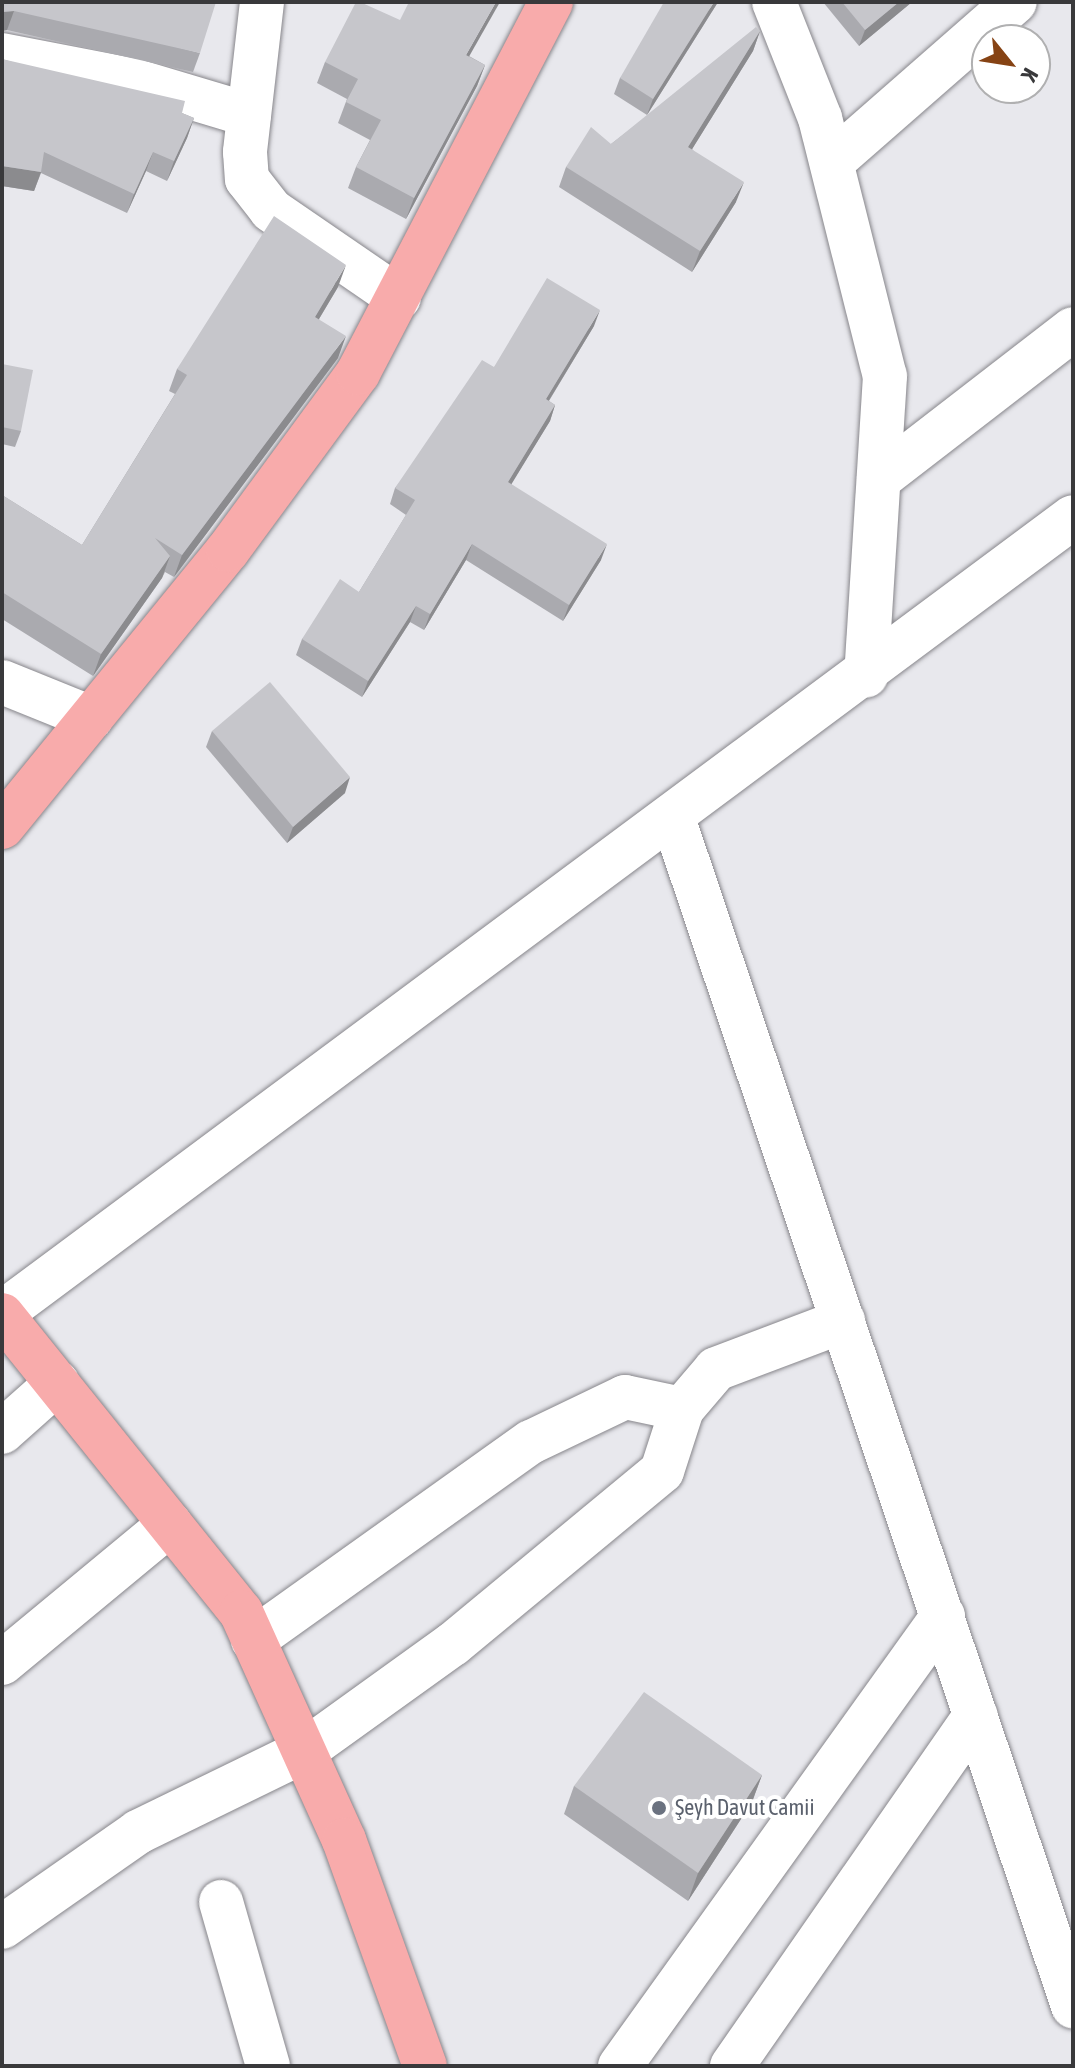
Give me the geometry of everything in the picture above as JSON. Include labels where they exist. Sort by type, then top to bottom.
[{"type":"main road","points":[[2,827],[228,550],[340,399],[399,298],[551,2]]},
{"type":"main road","points":[[2,1314],[241,1612],[344,1840],[425,2066]]},
{"type":"street","points":[[262,2],[249,115],[247,179],[263,200],[399,298]]},
{"type":"street","points":[[774,2],[820,118],[885,376],[866,675]]},
{"type":"street","points":[[832,162],[1015,2]]},
{"type":"street","points":[[2,55],[136,81],[249,115]]},
{"type":"street","points":[[879,479],[1073,329]]},
{"type":"street","points":[[2,1314],[866,675],[1073,517]]},
{"type":"street","points":[[2,682],[91,718]]},
{"type":"street","points":[[673,818],[1073,2006]]},
{"type":"street","points":[[2,1927],[138,1832],[304,1751],[453,1644],[631,1500],[662,1471],[682,1409],[716,1369],[843,1321]]},
{"type":"street","points":[[2,1432],[57,1383]]},
{"type":"street","points":[[253,1640],[531,1442],[625,1397],[682,1409]]},
{"type":"street","points":[[2,1663],[170,1524]]},
{"type":"street","points":[[620,2066],[943,1616]]},
{"type":"street","points":[[732,2066],[976,1715]]},
{"type":"street","points":[[221,1902],[268,2066]]},
{"type":"building","points":[[2,2],[216,2],[200,53],[14,11],[2,12]]},
{"type":"building","points":[[356,2],[400,20],[409,2],[496,2],[466,55],[485,65],[414,198],[356,167],[381,120],[346,102],[358,79],[325,62]]},
{"type":"building","points":[[664,2],[714,2],[653,99],[620,78]]},
{"type":"building","points":[[842,2],[899,2],[865,30]]},
{"type":"building","points":[[756,27],[760,31],[688,147],[744,182],[700,251],[566,167],[591,127],[611,144]]},
{"type":"building","points":[[2,59],[185,101],[182,113],[194,118],[174,161],[153,152],[134,194],[44,152],[41,172],[2,166]]},
{"type":"building","points":[[274,216],[346,265],[315,317],[346,336],[182,555],[155,538],[170,556],[101,654],[2,592],[2,495],[82,545],[187,375],[177,369]]},
{"type":"building","points":[[547,278],[600,310],[546,399],[555,405],[508,482],[607,544],[569,605],[472,544],[430,614],[416,606],[368,681],[302,639],[340,579],[359,592],[415,500],[395,488],[482,360],[494,367]]},
{"type":"building","points":[[2,364],[33,370],[21,431],[2,427]]},
{"type":"building","points":[[270,682],[350,777],[293,827],[212,731]]},
{"type":"building","name":"Şeyh Davut Camii","points":[[644,1692],[762,1775],[698,1873],[574,1786]]},
{"type":"place","name":"Şeyh Davut Camii","points":[[659,1808]]}]
